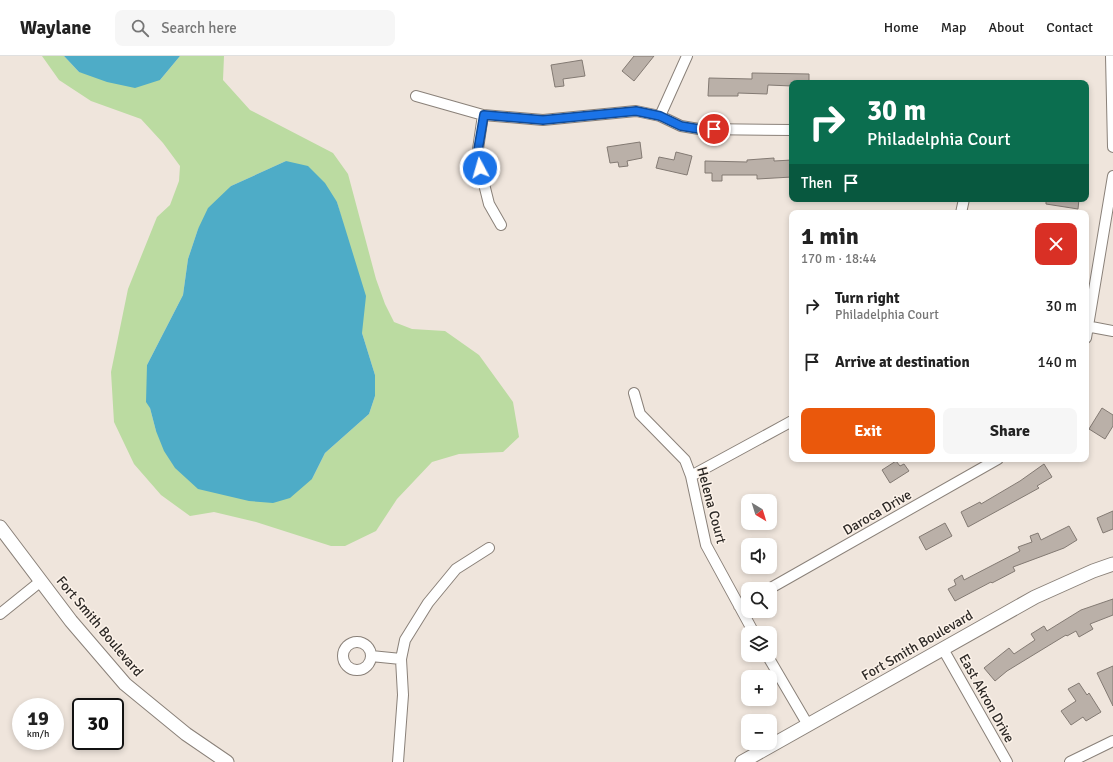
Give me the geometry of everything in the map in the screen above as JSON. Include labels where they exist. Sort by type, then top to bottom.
[{"type":"street","points":[[660,116],[687,56]]},
{"type":"street","points":[[1111,56],[1113,147]]},
{"type":"street","points":[[416,96],[484,115],[543,120],[636,111],[660,116],[681,126],[699,129],[789,130]]},
{"type":"street","points":[[484,115],[477,156],[490,204],[501,225]]},
{"type":"street","points":[[1089,314],[1113,176]]},
{"type":"street","points":[[1089,326],[1113,331]]},
{"type":"street","name":"Helena Court","points":[[634,394],[640,414],[685,460],[691,476],[706,545],[750,626]]},
{"type":"street","points":[[691,476],[789,423]]},
{"type":"street","name":"Daroca Drive","points":[[777,584],[993,462]]},
{"type":"street","name":"Fort Smith Boulevard","points":[[0,527],[71,621],[125,684],[186,734],[227,762]]},
{"type":"street","points":[[398,762],[403,695],[401,659],[405,640],[428,603],[456,569],[489,548]]},
{"type":"street","name":"Fort Smith Boulevard","points":[[742,762],[1035,596],[1113,564]]},
{"type":"street","points":[[0,614],[41,581]]},
{"type":"street","name":"East Akron Drive","points":[[943,649],[1007,762]]},
{"type":"street","points":[[371,656],[401,659]]},
{"type":"street","points":[[771,662],[808,725]]},
{"type":"street","points":[[1070,762],[1113,741]]},
{"type":"green space","points":[[42,56],[64,56],[79,72],[160,80],[180,56],[224,56],[223,80],[250,110],[333,153],[348,174],[376,279],[385,304],[394,322],[412,329],[445,331],[479,355],[513,402],[519,437],[503,452],[459,454],[432,462],[397,499],[376,531],[345,546],[331,546],[256,522],[214,512],[190,516],[161,495],[134,464],[114,422],[111,372],[128,289],[157,217],[170,205],[179,181],[180,166],[163,143],[141,119],[91,101],[59,80]],"holes":[[[286,161],[337,202],[355,267],[362,317],[362,333],[375,375],[375,396],[369,414],[325,453],[312,479],[156,431],[150,408],[147,365],[183,295],[188,259],[198,229],[231,186]]]},
{"type":"water","points":[[64,56],[180,56],[160,80],[135,88],[107,82],[79,72]]},
{"type":"water","points":[[286,161],[308,166],[325,183],[337,202],[366,296],[362,333],[375,375],[375,396],[369,414],[325,453],[312,479],[290,498],[273,503],[249,501],[198,489],[175,468],[164,451],[156,431],[150,408],[146,402],[147,365],[183,295],[188,259],[198,229],[208,208],[231,186]]},
{"type":"building","points":[[634,56],[654,56],[634,81],[622,71]]},
{"type":"building","points":[[582,60],[585,76],[563,79],[564,86],[555,87],[551,65]]},
{"type":"building","points":[[752,73],[809,74],[809,80],[789,80],[789,86],[768,85],[767,94],[738,93],[738,96],[708,96],[709,78],[752,79]]},
{"type":"building","points":[[640,142],[642,158],[627,161],[628,166],[619,167],[618,162],[610,163],[607,147]]},
{"type":"building","points":[[676,152],[692,156],[687,175],[656,168],[659,157],[674,160]]},
{"type":"building","points":[[774,158],[774,161],[789,160],[789,177],[757,179],[757,175],[722,175],[722,181],[712,181],[712,173],[705,173],[705,161],[747,162],[747,160]]},
{"type":"building","points":[[1046,202],[1079,202],[1078,209],[1046,204]]},
{"type":"building","points":[[1102,408],[1113,415],[1113,426],[1105,439],[1089,429]]},
{"type":"building","points":[[897,462],[900,466],[904,464],[909,471],[890,483],[882,470]]},
{"type":"building","points":[[1044,464],[1052,477],[1037,486],[1039,488],[968,527],[961,512],[980,502],[981,504],[1020,481]]},
{"type":"building","points":[[1113,511],[1113,529],[1103,533],[1097,518]]},
{"type":"building","points":[[945,523],[952,536],[926,550],[919,537]]},
{"type":"building","points":[[1069,526],[1077,540],[1064,548],[1013,567],[1015,571],[955,601],[948,589],[956,585],[954,580],[962,575],[964,580],[1020,551],[1018,547],[1032,542],[1030,536],[1038,533],[1041,540]]},
{"type":"building","points":[[1113,599],[1113,615],[1090,624],[1093,629],[1079,637],[1076,631],[1067,636],[1066,635],[1007,671],[995,681],[984,668],[1009,648],[1014,654],[1035,640],[1031,634],[1044,626],[1047,631],[1081,610]]},
{"type":"building","points":[[1113,666],[1113,706],[1097,673]]},
{"type":"building","points":[[1079,683],[1087,695],[1089,693],[1101,712],[1086,721],[1083,717],[1071,725],[1061,711],[1076,701],[1068,689]]},
{"type":"route","points":[[480,168],[477,156],[484,115],[543,120],[636,111],[660,116],[681,126],[699,129],[714,129]]}]
